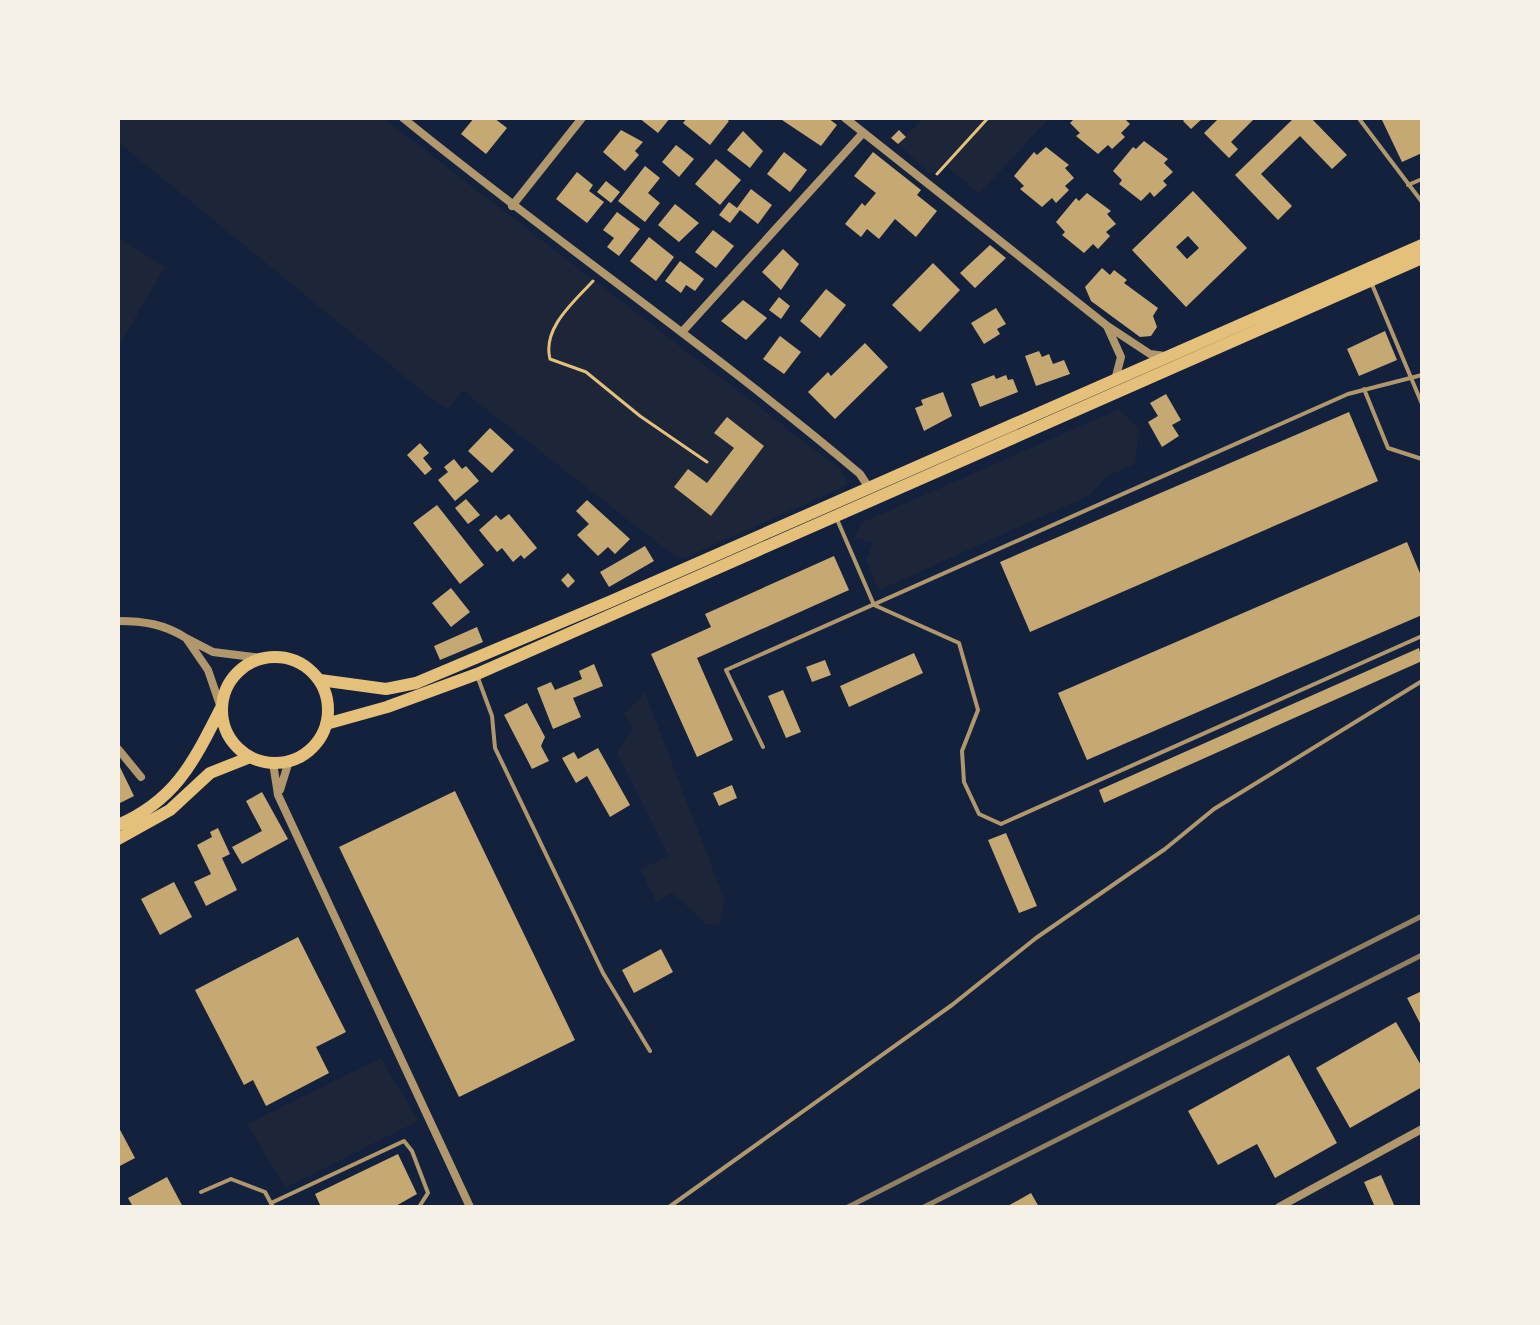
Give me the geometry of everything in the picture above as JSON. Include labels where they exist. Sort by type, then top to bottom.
[{"type":"main road","points":[[118,825],[137,816],[171,792],[192,764],[221,708],[233,676],[261,658],[294,659],[320,680],[386,689],[416,683],[1422,245]]},
{"type":"main road","points":[[326,724],[387,707],[477,674],[1422,258]]},
{"type":"main road","points":[[118,839],[170,810],[210,773],[248,758],[273,763],[289,761],[306,753],[319,741],[326,724],[328,709],[320,680]]},
{"type":"main road","points":[[221,708],[227,736],[248,758]]},
{"type":"street","points":[[403,118],[512,206],[776,403],[860,474],[869,488]]},
{"type":"street","points":[[512,206],[582,118]]},
{"type":"street","points":[[845,118],[1106,325],[1150,354],[1174,355]]},
{"type":"street","points":[[682,332],[863,133]]},
{"type":"street","points":[[1106,325],[1121,357],[1115,380]]},
{"type":"street","points":[[118,621],[146,621],[170,628],[213,652],[261,658]]},
{"type":"street","points":[[186,638],[213,678],[221,708]]},
{"type":"street","points":[[118,749],[141,777]]},
{"type":"street","points":[[278,795],[289,761]]},
{"type":"street","points":[[273,763],[278,795],[470,1207]]},
{"type":"street","points":[[1279,1207],[1422,1129]]},
{"type":"lane","points":[[1362,118],[1360,120],[1422,202]]},
{"type":"lane","points":[[1408,185],[1422,179]]},
{"type":"lane","points":[[1370,280],[1422,404]]},
{"type":"lane","points":[[763,747],[726,670],[1364,389],[1422,375]]},
{"type":"lane","points":[[1364,389],[1388,448],[1422,459]]},
{"type":"lane","points":[[835,515],[874,605],[959,643],[978,710],[962,751],[964,782],[979,814],[1001,824],[1422,636]]},
{"type":"lane","points":[[477,674],[492,716],[495,748],[603,973],[650,1051]]},
{"type":"lane","points":[[669,1207],[952,1005],[1036,938],[1165,849],[1214,809],[1422,681]]},
{"type":"lane","points":[[201,1192],[231,1179],[265,1192],[272,1205],[404,1141],[412,1151],[428,1193],[419,1207]]},
{"type":"path","points":[[928,184],[988,118]]},
{"type":"path","points":[[601,272],[563,314],[551,334],[547,347],[550,359],[586,372],[640,416],[707,462]]},
{"type":"shaded area","points":[[118,118],[383,118],[841,470],[848,485],[684,558],[672,554],[463,391],[448,408],[437,403],[118,142]],"holes":[[[727,417],[764,446],[711,515],[674,487],[688,469],[707,483],[734,448],[714,433]]]},
{"type":"shaded area","points":[[923,118],[1049,118],[979,194],[945,164],[932,175],[898,144]]},
{"type":"shaded area","points":[[118,237],[165,267],[118,347]]},
{"type":"shaded area","points":[[1119,409],[1139,428],[1135,464],[1107,476],[1090,495],[879,590],[866,561],[873,543],[855,538],[861,523]]},
{"type":"shaded area","points":[[645,693],[725,901],[719,925],[706,924],[673,893],[656,901],[640,869],[669,856],[617,752],[633,729],[624,714]]},
{"type":"shaded area","points":[[381,1058],[418,1121],[285,1188],[247,1124]]},
{"type":"building","points":[[474,118],[494,118],[507,128],[486,154],[461,134]]},
{"type":"building","points":[[639,118],[670,118],[658,133]]},
{"type":"building","points":[[687,118],[725,118],[729,121],[710,145],[683,123]]},
{"type":"building","points":[[779,118],[828,118],[837,125],[821,146]]},
{"type":"building","points":[[1075,118],[1124,118],[1130,124],[1121,133],[1125,137],[1112,149],[1108,145],[1098,154],[1076,136],[1080,133],[1070,123]]},
{"type":"building","points":[[1186,118],[1203,118],[1191,129],[1183,121]]},
{"type":"building","points":[[1219,118],[1255,118],[1231,142],[1238,149],[1229,158],[1204,133]]},
{"type":"building","points":[[1294,118],[1311,118],[1347,155],[1332,169],[1300,136],[1261,174],[1292,206],[1278,220],[1235,175]]},
{"type":"building","points":[[1381,118],[1422,118],[1422,153],[1402,162]]},
{"type":"building","points":[[621,130],[643,142],[635,151],[639,155],[625,171],[603,152]]},
{"type":"building","points":[[899,130],[906,137],[898,144],[891,138]]},
{"type":"building","points":[[743,131],[763,151],[750,168],[727,150]]},
{"type":"building","points":[[1144,141],[1168,159],[1164,163],[1173,172],[1163,181],[1167,185],[1154,197],[1150,192],[1141,201],[1119,184],[1122,180],[1113,171],[1133,147],[1136,149]]},
{"type":"building","points":[[676,145],[694,159],[679,177],[662,162]]},
{"type":"building","points":[[1046,147],[1069,165],[1065,168],[1074,178],[1065,186],[1069,190],[1056,203],[1052,198],[1042,207],[1020,189],[1024,186],[1014,176],[1034,152],[1037,155]]},
{"type":"building","points":[[784,152],[807,170],[790,192],[767,174]]},
{"type":"building","points":[[873,152],[921,190],[917,195],[937,211],[916,237],[895,219],[879,239],[867,229],[861,237],[845,224],[862,203],[865,206],[876,193],[854,176]]},
{"type":"building","points":[[716,159],[741,180],[720,205],[695,184]]},
{"type":"building","points":[[645,166],[660,178],[648,193],[660,203],[645,222],[618,201]]},
{"type":"building","points":[[577,172],[593,185],[589,191],[604,202],[587,223],[556,199]]},
{"type":"building","points":[[606,181],[620,192],[611,203],[597,192]]},
{"type":"building","points":[[751,189],[772,205],[758,224],[740,210],[730,223],[719,215],[729,202],[737,208]]},
{"type":"building","points":[[1193,191],[1247,248],[1186,307],[1132,250]],"holes":[[[1188,236],[1199,248],[1187,259],[1176,247]]]},
{"type":"building","points":[[1087,193],[1111,211],[1107,214],[1116,224],[1106,232],[1110,236],[1098,249],[1093,244],[1084,253],[1062,235],[1065,232],[1056,222],[1076,198],[1079,201]]},
{"type":"building","points":[[675,204],[699,223],[679,242],[658,225]]},
{"type":"building","points":[[617,212],[640,229],[619,256],[607,247],[614,238],[603,230]]},
{"type":"building","points":[[713,230],[734,246],[716,268],[695,252]]},
{"type":"building","points":[[649,237],[674,257],[656,281],[630,261]]},
{"type":"building","points":[[990,245],[1006,258],[975,288],[960,273]]},
{"type":"building","points":[[783,249],[799,264],[781,290],[762,272]]},
{"type":"building","points":[[680,261],[704,279],[695,291],[686,285],[681,293],[665,281]]},
{"type":"building","points":[[933,263],[960,290],[920,332],[892,305]]},
{"type":"building","points":[[1102,268],[1110,275],[1114,270],[1127,280],[1124,283],[1158,308],[1153,316],[1157,327],[1151,336],[1140,337],[1091,301],[1085,287]]},
{"type":"building","points":[[826,289],[846,305],[820,338],[800,321]]},
{"type":"building","points":[[779,297],[790,306],[781,319],[769,310]]},
{"type":"building","points":[[743,300],[767,318],[746,340],[721,321]]},
{"type":"building","points":[[996,308],[1006,324],[997,329],[1000,334],[984,344],[971,323]]},
{"type":"building","points":[[1385,331],[1397,360],[1359,376],[1347,349]]},
{"type":"building","points":[[780,336],[801,352],[784,374],[763,359]]},
{"type":"building","points":[[865,343],[888,367],[835,419],[808,392],[828,372],[831,376]]},
{"type":"building","points":[[1039,351],[1042,357],[1049,354],[1053,364],[1064,360],[1070,374],[1036,386],[1025,356]]},
{"type":"building","points":[[994,375],[996,379],[1006,375],[1008,380],[1013,379],[1018,392],[980,407],[971,384]]},
{"type":"building","points":[[943,392],[952,416],[924,431],[915,408],[923,405],[921,400]]},
{"type":"building","points":[[1166,394],[1181,420],[1172,425],[1179,436],[1162,447],[1148,422],[1158,416],[1150,403]]},
{"type":"building","points":[[1349,412],[1378,481],[1030,632],[1000,562]]},
{"type":"building","points":[[727,417],[764,446],[711,516],[674,487],[688,469],[707,483],[734,448],[714,433]]},
{"type":"building","points":[[490,428],[514,450],[492,473],[468,451]]},
{"type":"building","points":[[420,443],[429,453],[423,458],[432,469],[425,475],[407,455]]},
{"type":"building","points":[[454,459],[462,469],[466,466],[479,481],[455,501],[438,480],[448,472],[444,467]]},
{"type":"building","points":[[466,499],[480,515],[468,524],[455,508]]},
{"type":"building","points":[[587,500],[630,539],[615,554],[608,547],[598,556],[577,535],[589,524],[576,511]]},
{"type":"building","points":[[437,505],[484,565],[460,584],[413,523]]},
{"type":"building","points":[[509,514],[537,548],[524,559],[521,555],[513,562],[502,548],[497,552],[479,530],[496,515],[501,520]]},
{"type":"building","points":[[1407,542],[1422,578],[1422,615],[1087,760],[1058,693]]},
{"type":"building","points":[[645,546],[654,561],[609,587],[600,572]]},
{"type":"building","points":[[834,556],[849,590],[697,658],[733,740],[697,757],[651,654],[711,627],[705,614]]},
{"type":"building","points":[[568,573],[575,581],[568,588],[561,580]]},
{"type":"building","points":[[451,588],[470,612],[451,627],[432,603]]},
{"type":"building","points":[[477,627],[483,642],[440,660],[434,646]]},
{"type":"building","points":[[1419,648],[1422,661],[1104,803],[1099,790]]},
{"type":"building","points":[[914,653],[923,673],[849,707],[840,686]]},
{"type":"building","points":[[825,660],[831,675],[812,682],[806,667]]},
{"type":"building","points":[[594,664],[603,686],[573,698],[581,717],[553,729],[537,688],[551,682],[555,690],[582,679],[579,671]]},
{"type":"building","points":[[783,690],[801,732],[786,738],[768,696]]},
{"type":"building","points":[[527,703],[545,737],[541,746],[549,761],[532,769],[504,715]]},
{"type":"building","points":[[598,748],[630,805],[610,817],[587,776],[576,783],[562,758],[574,752],[578,759]]},
{"type":"building","points":[[118,763],[134,796],[118,804]]},
{"type":"building","points":[[732,785],[737,798],[719,806],[713,793]]},
{"type":"building","points":[[455,791],[575,1040],[459,1097],[339,847]]},
{"type":"building","points":[[262,792],[288,839],[242,864],[232,847],[262,831],[246,801]]},
{"type":"building","points":[[218,828],[230,854],[222,858],[237,890],[206,906],[194,882],[211,874],[197,845],[212,837],[210,832]]},
{"type":"building","points":[[1006,833],[1037,906],[1019,913],[988,840]]},
{"type":"building","points":[[174,882],[192,917],[160,935],[141,899]]},
{"type":"building","points":[[298,937],[346,1032],[316,1047],[329,1073],[266,1106],[253,1080],[244,1085],[195,990]]},
{"type":"building","points":[[661,949],[673,972],[634,993],[622,970]]},
{"type":"building","points":[[1422,991],[1422,1027],[1407,998]]},
{"type":"building","points":[[1396,1022],[1422,1067],[1422,1087],[1350,1128],[1316,1068]]},
{"type":"building","points":[[1289,1055],[1337,1143],[1275,1178],[1257,1144],[1218,1165],[1188,1111]]},
{"type":"building","points":[[118,1126],[135,1158],[118,1167]]},
{"type":"building","points":[[398,1154],[417,1194],[394,1207],[321,1207],[315,1194]]},
{"type":"building","points":[[1381,1175],[1395,1207],[1375,1207],[1364,1182]]},
{"type":"building","points":[[167,1177],[183,1207],[133,1207],[128,1198]]},
{"type":"building","points":[[1031,1193],[1039,1207],[1006,1207]]},
{"type":"railway","points":[[848,1207],[1422,916]]},
{"type":"railway","points":[[924,1207],[1422,955]]}]
